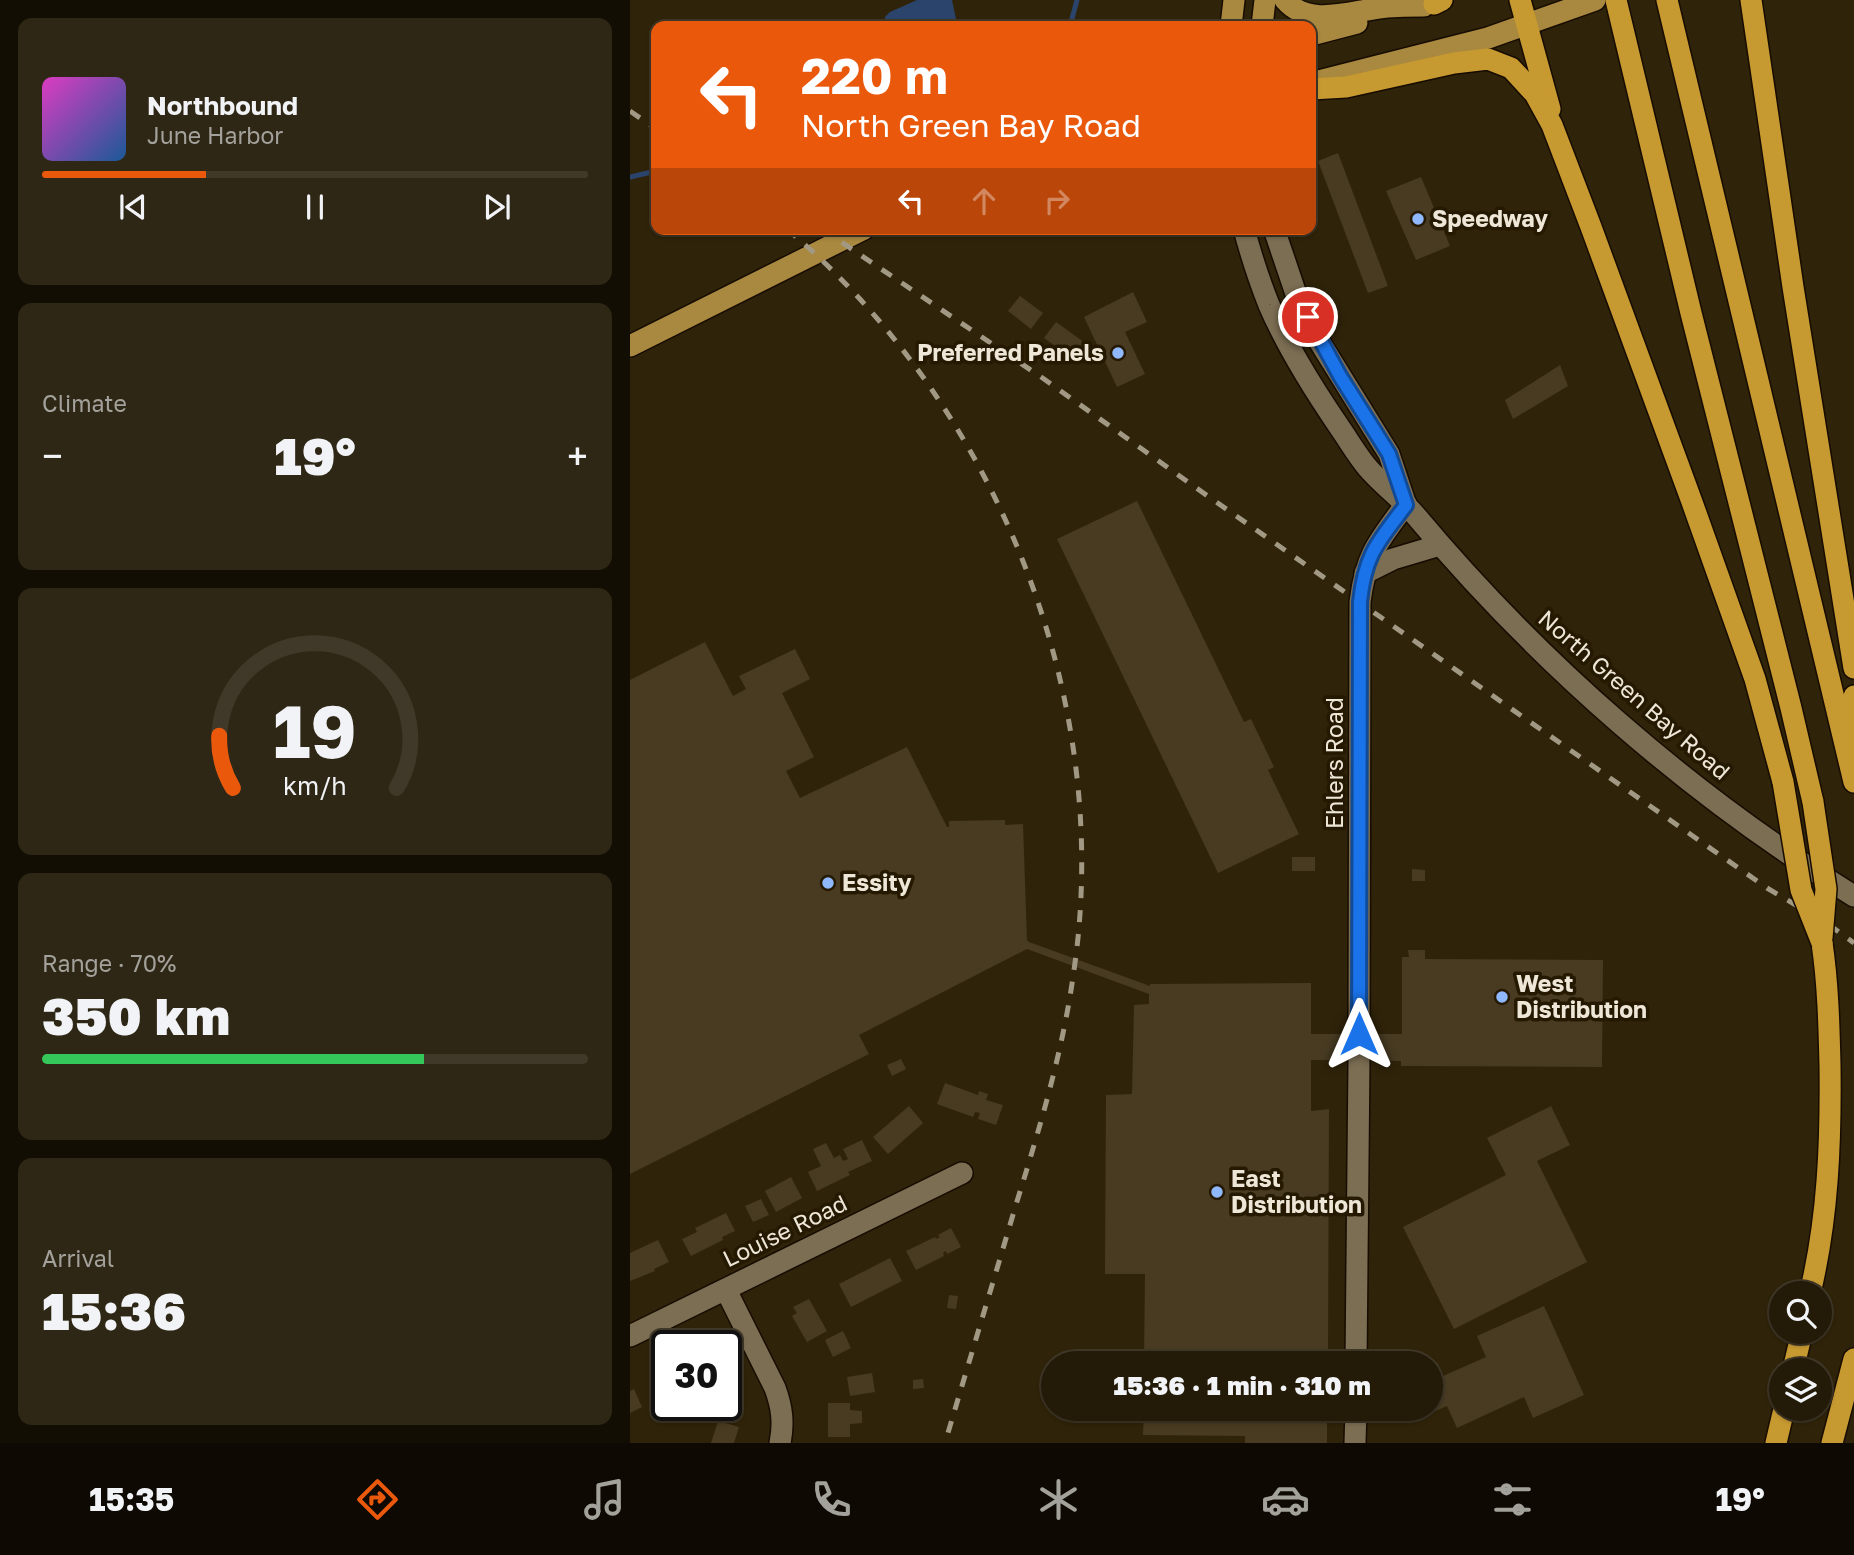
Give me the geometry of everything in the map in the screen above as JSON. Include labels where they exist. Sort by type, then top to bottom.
[{"type":"highway","points":[[1520,0],[1549,99],[1552,125]]},
{"type":"highway","points":[[1616,0],[1813,802],[1826,889],[1822,943],[1829,1002],[1830,1110],[1826,1202],[1813,1281]]},
{"type":"highway","points":[[1751,0],[1793,287],[1854,668]]},
{"type":"highway","points":[[1670,10],[1854,782]]},
{"type":"highway","points":[[1316,89],[1346,87],[1454,63],[1488,59],[1504,63],[1521,77],[1535,94],[1552,125],[1601,253],[1755,679],[1783,782],[1801,890],[1822,943]]},
{"type":"highway","points":[[1846,745],[1854,696]]},
{"type":"highway","points":[[1832,1443],[1854,1359]]},
{"type":"highway","points":[[1776,1443],[1781,1421]]},
{"type":"main road","points":[[1232,21],[1234,0]]},
{"type":"main road","points":[[1263,21],[1265,0]]},
{"type":"main road","points":[[1285,0],[1293,9],[1314,16],[1437,2]]},
{"type":"main road","points":[[1316,82],[1488,38],[1595,0]]},
{"type":"main road","points":[[1316,34],[1437,2]]},
{"type":"main road","points":[[630,346],[852,235]]},
{"type":"street","name":"North Green Bay Road","points":[[1246,235],[1269,306],[1314,387],[1367,468],[1406,505],[1512,624],[1562,672],[1631,732],[1742,820],[1854,896]]},
{"type":"street","name":"North Green Bay Road","points":[[1277,235],[1296,294],[1319,341],[1389,454],[1406,505]]},
{"type":"street","name":"Ehlers Road","points":[[1359,1034],[1360,602],[1372,550],[1406,505]]},
{"type":"street","points":[[1365,573],[1393,559],[1440,545]]},
{"type":"street","points":[[1356,1351],[1359,1060]]},
{"type":"street","name":"Louise Road","points":[[630,1336],[962,1173]]},
{"type":"street","points":[[726,1290],[775,1388],[783,1423],[780,1443]]},
{"type":"street","points":[[1355,1443],[1356,1421]]},
{"type":"water","points":[[917,0],[952,0],[956,19],[885,21],[890,12]]},
{"type":"building","points":[[1338,153],[1388,286],[1368,293],[1318,161]]},
{"type":"building","name":"Speedway","points":[[1421,177],[1450,246],[1416,260],[1386,191]]},
{"type":"building","name":"Preferred Panels","points":[[1133,292],[1147,322],[1125,332],[1145,374],[1117,387],[1084,317]]},
{"type":"building","points":[[1020,296],[1043,313],[1031,329],[1008,311]]},
{"type":"building","points":[[1056,322],[1092,348],[1080,364],[1044,338]]},
{"type":"building","points":[[1560,365],[1568,386],[1513,419],[1505,400]]},
{"type":"building","points":[[1137,501],[1244,722],[1251,719],[1274,767],[1268,770],[1299,834],[1218,873],[1057,539]]},
{"type":"building","points":[[705,642],[733,696],[746,689],[739,676],[795,649],[810,679],[782,693],[814,757],[786,771],[800,798],[907,747],[947,827],[949,821],[1005,820],[1005,825],[1023,824],[1029,942],[1150,986],[1311,983],[1311,1034],[1402,1034],[1402,957],[1409,957],[1408,950],[1425,950],[1425,959],[1603,960],[1602,1067],[1401,1066],[1401,1061],[1311,1060],[1311,1111],[1329,1109],[1328,1351],[1144,1351],[1145,1274],[1105,1274],[1106,1095],[1132,1094],[1134,1005],[1149,1004],[1149,994],[1027,949],[859,1035],[869,1054],[630,1174],[630,680]]},
{"type":"building","points":[[1292,857],[1315,857],[1315,871],[1292,871]]},
{"type":"building","points":[[1412,869],[1425,870],[1425,881],[1412,881]]},
{"type":"building","points":[[901,1059],[906,1069],[892,1076],[887,1065]]},
{"type":"building","points":[[945,1083],[978,1095],[979,1091],[988,1094],[986,1100],[1003,1105],[996,1125],[978,1119],[980,1113],[975,1112],[973,1117],[937,1104]]},
{"type":"building","points":[[909,1106],[923,1123],[888,1154],[873,1137]]},
{"type":"building","points":[[1551,1106],[1570,1145],[1537,1161],[1587,1262],[1454,1329],[1403,1227],[1506,1175],[1487,1138]]},
{"type":"building","points":[[862,1140],[872,1161],[817,1191],[808,1172],[821,1166],[813,1149],[826,1143],[834,1158],[840,1155],[843,1161],[848,1159],[843,1149]]},
{"type":"building","points":[[791,1177],[802,1198],[776,1212],[765,1191]]},
{"type":"building","points":[[761,1199],[769,1215],[753,1222],[745,1206]]},
{"type":"building","points":[[726,1213],[735,1231],[691,1256],[682,1239],[697,1232],[695,1228]]},
{"type":"building","points":[[951,1228],[961,1247],[947,1254],[946,1251],[944,1256],[916,1270],[906,1251],[940,1237],[938,1235]]},
{"type":"building","points":[[658,1240],[669,1262],[630,1281],[630,1253]]},
{"type":"building","points":[[890,1258],[902,1281],[851,1307],[839,1284]]},
{"type":"building","points":[[949,1295],[958,1296],[956,1309],[947,1308]]},
{"type":"building","points":[[809,1299],[827,1331],[807,1342],[792,1316],[797,1313],[793,1307]]},
{"type":"building","points":[[1544,1306],[1584,1395],[1533,1418],[1524,1397],[1457,1428],[1447,1406],[1443,1408],[1443,1376],[1486,1357],[1477,1336]]},
{"type":"building","points":[[843,1331],[851,1348],[833,1357],[825,1340]]},
{"type":"building","points":[[872,1373],[875,1392],[850,1396],[847,1377]]},
{"type":"building","points":[[923,1379],[924,1388],[913,1389],[913,1380]]},
{"type":"building","points":[[634,1389],[642,1407],[630,1413],[630,1391]]},
{"type":"building","points":[[828,1403],[850,1403],[850,1410],[862,1411],[862,1423],[850,1424],[850,1437],[828,1437]]},
{"type":"building","points":[[718,1421],[739,1427],[734,1443],[711,1443]]},
{"type":"building","points":[[1144,1421],[1327,1421],[1327,1443],[1245,1443],[1245,1436],[1143,1435]]},
{"type":"waterway","points":[[1071,21],[1077,0]]},
{"type":"waterway","points":[[630,177],[651,172]]},
{"type":"railway","points":[[630,111],[651,126]]},
{"type":"railway","points":[[793,235],[861,300],[926,381],[980,469],[1024,564],[1056,662],[1075,764],[1082,867],[1074,970],[1064,1031],[1041,1120],[945,1443]]},
{"type":"railway","points":[[831,235],[1044,379],[1767,888],[1828,924],[1854,943]]},
{"type":"place","name":"Speedway","points":[[1418,219]]},
{"type":"place","name":"Preferred Panels","points":[[1118,353]]},
{"type":"place","name":"Essity","points":[[828,883]]},
{"type":"place","name":"West Distribution","points":[[1502,997]]},
{"type":"place","name":"East Distribution","points":[[1217,1192]]},
{"type":"route","points":[[1308,317],[1319,341],[1389,454],[1406,505],[1372,550],[1360,602],[1362,675],[1359,1034]]}]
